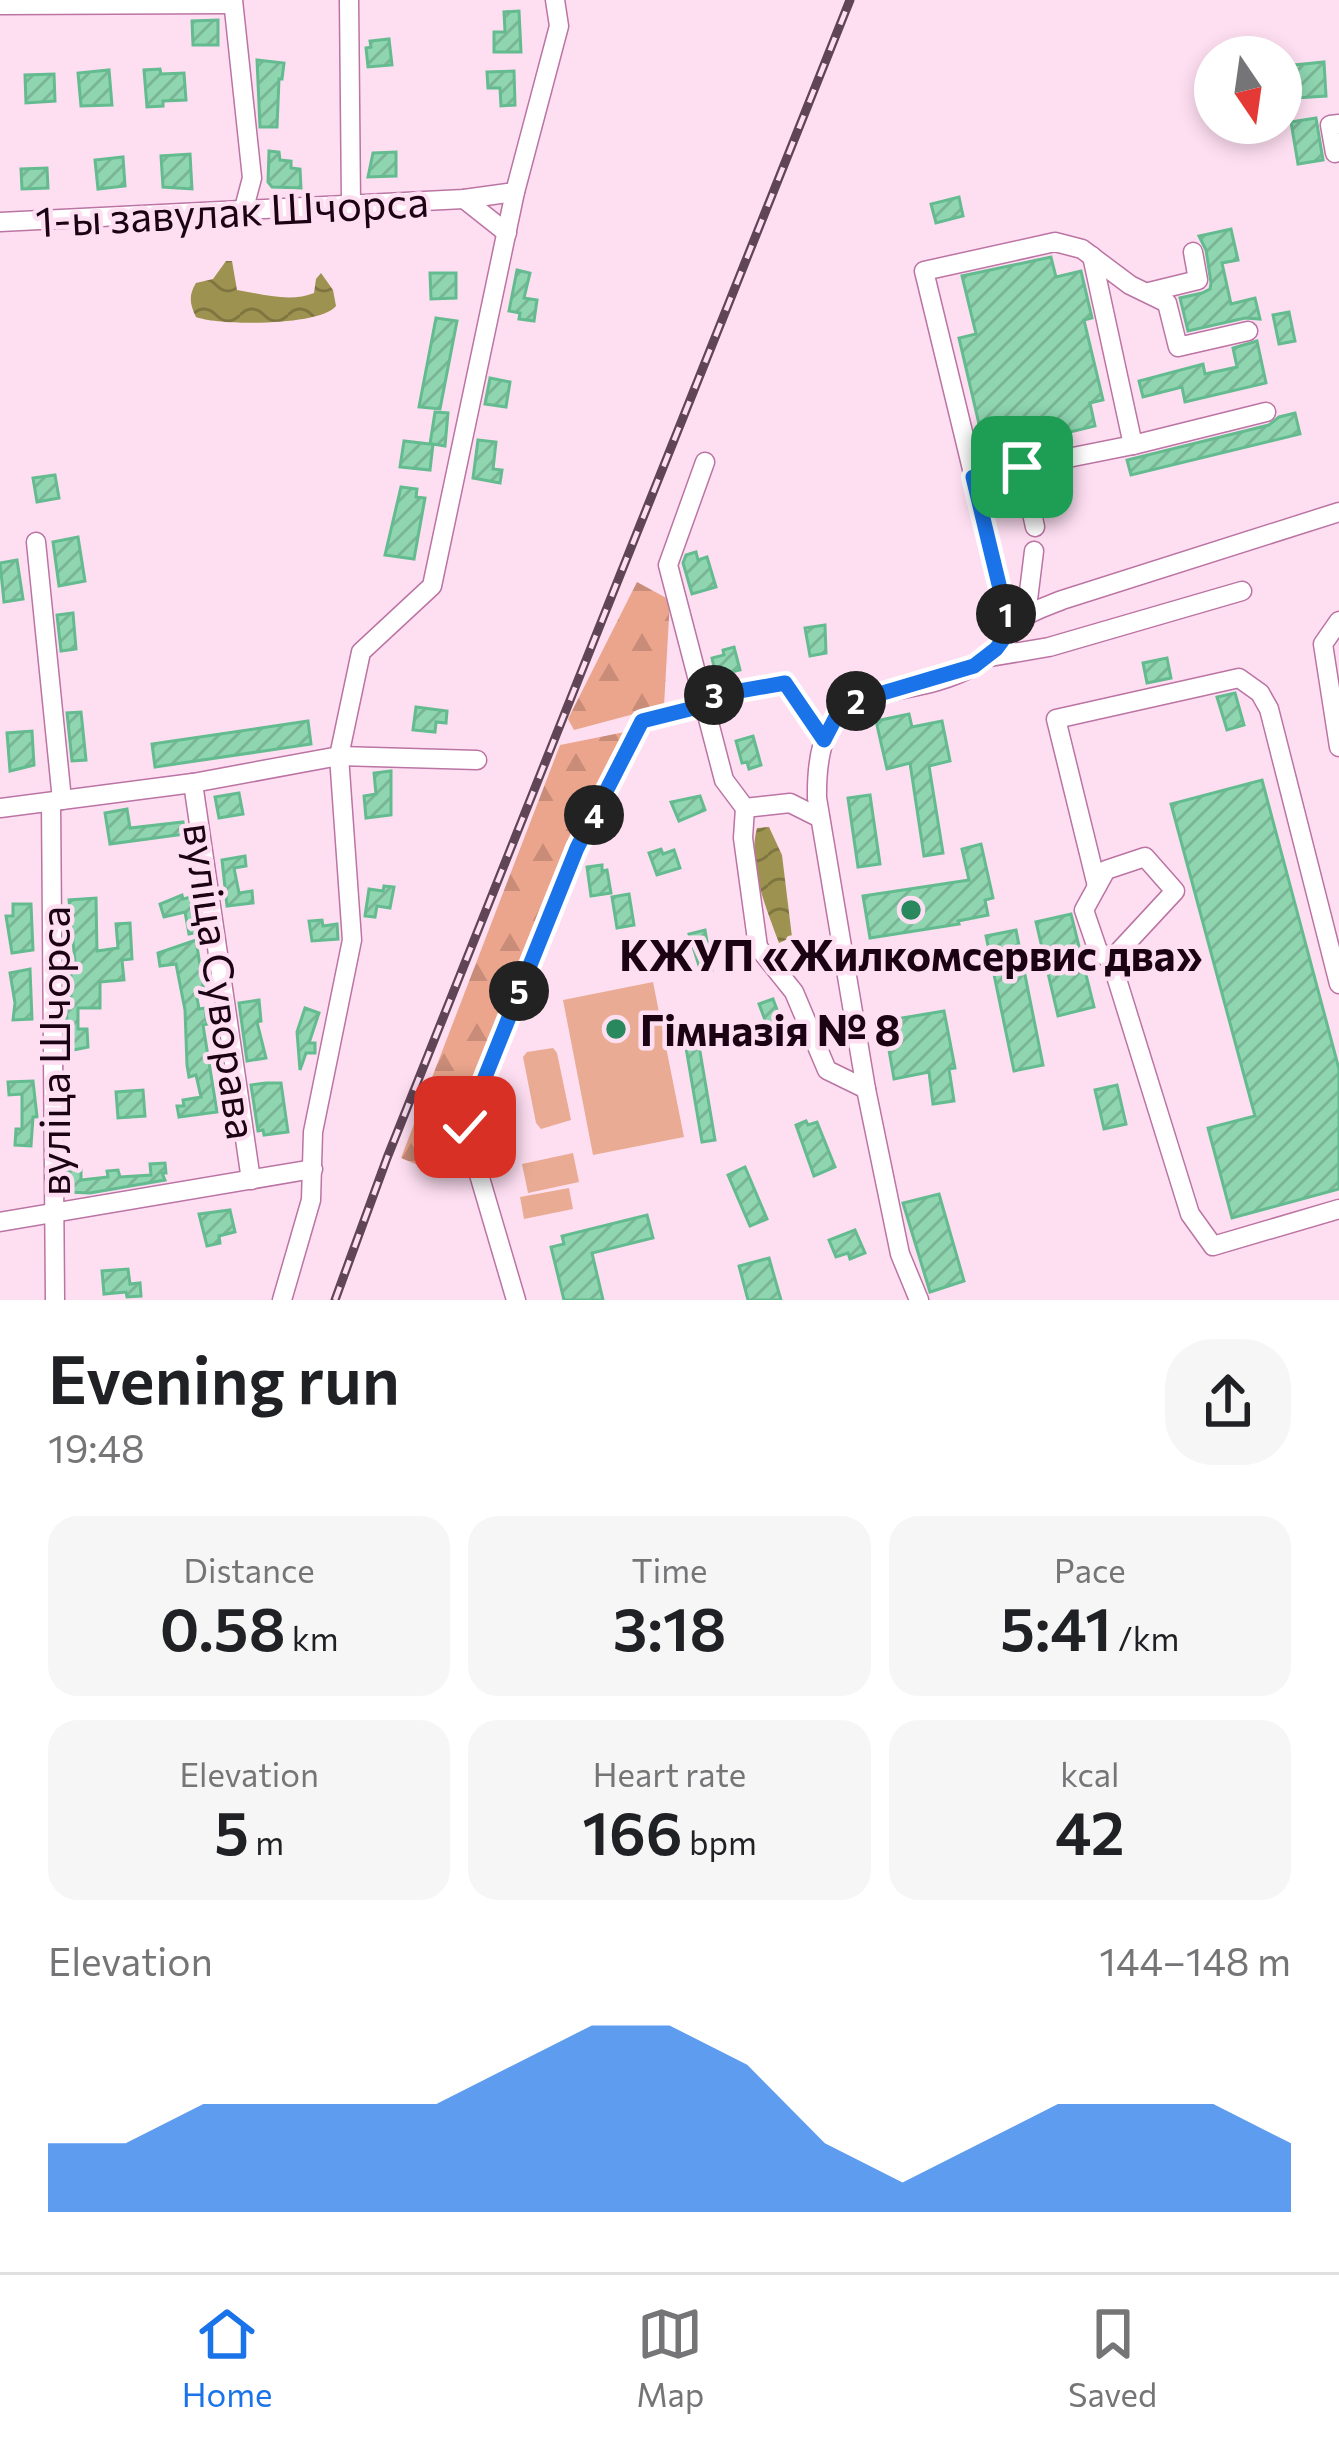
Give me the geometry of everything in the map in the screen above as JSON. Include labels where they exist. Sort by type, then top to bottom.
[{"type":"street","points":[[349,0],[351,203]]},
{"type":"street","points":[[282,1300],[311,1200],[313,1132],[352,940],[339,756],[361,652],[432,586],[515,192],[559,26],[554,0]]},
{"type":"street","points":[[0,5],[233,2],[252,178],[244,208]]},
{"type":"street","points":[[1335,153],[1330,125],[1339,124]]},
{"type":"street","name":"1-ы завулак Шчорса","points":[[0,222],[464,199],[515,192]]},
{"type":"street","points":[[464,199],[507,233]]},
{"type":"street","points":[[1010,630],[924,271],[1055,242],[1070,244],[1130,285],[1167,303],[1178,346],[1248,331]]},
{"type":"street","points":[[1148,292],[1198,280],[1193,252]]},
{"type":"street","points":[[1092,256],[1133,445]]},
{"type":"street","points":[[973,477],[1266,412]]},
{"type":"street","points":[[705,462],[668,565],[724,780],[746,808],[743,838],[758,947],[794,992],[826,1070],[866,1089]]},
{"type":"street","points":[[1022,467],[1035,527]]},
{"type":"street","points":[[919,1300],[900,1254],[866,1089],[820,818],[816,773],[824,740],[838,713],[859,700],[962,671],[984,658],[1026,616],[1062,600],[1339,512]]},
{"type":"street","name":"вуліца Шчорса","points":[[36,542],[56,801],[55,1300]]},
{"type":"street","points":[[1026,616],[1034,551]]},
{"type":"street","points":[[984,658],[1049,647],[1242,591]]},
{"type":"street","points":[[1339,621],[1323,644],[1339,747]]},
{"type":"street","points":[[1097,886],[1057,719],[1239,679],[1260,693],[1269,709],[1339,984]]},
{"type":"street","points":[[515,1300],[465,1127],[577,848],[642,721],[785,683],[824,740]]},
{"type":"street","points":[[0,808],[193,783],[339,756],[477,760]]},
{"type":"street","name":"вуліца Суворава","points":[[193,783],[251,1180]]},
{"type":"street","points":[[746,808],[790,803],[820,818]]},
{"type":"street","points":[[1111,960],[1175,891],[1145,857],[1106,869],[1084,910],[1098,951],[1111,960],[1190,1214],[1213,1246],[1339,1209]]},
{"type":"street","points":[[0,1222],[313,1169]]},
{"type":"green space","points":[[637,582],[670,600],[664,706],[574,730],[568,719]]},
{"type":"green space","points":[[630,731],[444,1176],[401,1158],[560,745]]},
{"type":"shaded area","points":[[653,982],[684,1137],[593,1155],[563,1000]]},
{"type":"shaded area","points":[[553,1048],[571,1120],[541,1129],[523,1057],[527,1052]]},
{"type":"shaded area","points":[[573,1153],[579,1182],[528,1193],[522,1164]]},
{"type":"shaded area","points":[[569,1188],[573,1209],[524,1219],[520,1197]]},
{"type":"water","points":[[226,261],[232,261],[237,290],[276,297],[314,293],[321,273],[333,290],[336,306],[327,313],[291,321],[246,323],[196,317],[193,288],[213,279]]},
{"type":"water","points":[[769,827],[782,855],[792,937],[779,943],[755,857],[757,828]]},
{"type":"building","points":[[519,11],[521,52],[494,52],[494,32],[505,32],[504,12]]},
{"type":"building","points":[[218,20],[218,45],[193,45],[192,21]]},
{"type":"building","points":[[389,39],[392,65],[368,67],[370,41]]},
{"type":"building","points":[[257,60],[284,63],[277,127],[260,127]]},
{"type":"building","points":[[1324,62],[1326,96],[1302,98],[1302,64]]},
{"type":"building","points":[[160,69],[161,74],[184,73],[186,100],[147,107],[144,70]]},
{"type":"building","points":[[109,70],[112,105],[81,106],[78,73]]},
{"type":"building","points":[[514,71],[515,105],[501,106],[500,88],[488,88],[487,72]]},
{"type":"building","points":[[54,74],[55,101],[26,103],[25,75]]},
{"type":"building","points":[[1316,118],[1323,160],[1298,164],[1295,144],[1302,144],[1302,120]]},
{"type":"building","points":[[269,151],[279,152],[280,160],[291,161],[291,168],[300,169],[301,188],[272,187]]},
{"type":"building","points":[[396,152],[396,176],[368,177],[373,153]]},
{"type":"building","points":[[190,154],[192,189],[163,187],[161,156]]},
{"type":"building","points":[[123,157],[125,186],[98,189],[95,160]]},
{"type":"building","points":[[47,168],[48,188],[22,189],[21,169]]},
{"type":"building","points":[[959,197],[963,216],[936,223],[931,204]]},
{"type":"building","points":[[1231,229],[1238,260],[1222,263],[1231,304],[1255,298],[1260,319],[1188,331],[1180,298],[1202,293],[1211,283],[1199,236]]},
{"type":"building","points":[[1051,257],[1056,277],[1081,271],[1092,318],[1084,320],[1103,400],[1090,403],[1095,426],[1000,449],[997,437],[983,441],[959,338],[976,334],[962,276]]},
{"type":"building","points":[[517,270],[530,273],[524,298],[537,300],[534,321],[519,319],[520,313],[509,311]]},
{"type":"building","points":[[430,273],[456,273],[456,298],[431,299]]},
{"type":"building","points":[[1289,312],[1295,341],[1279,344],[1273,315]]},
{"type":"building","points":[[436,318],[457,321],[440,409],[419,407]]},
{"type":"building","points":[[1257,341],[1266,383],[1185,402],[1182,387],[1143,397],[1139,381],[1203,364],[1205,374],[1237,367],[1233,348]]},
{"type":"building","points":[[490,378],[510,382],[506,407],[485,404]]},
{"type":"building","points":[[435,412],[448,413],[445,446],[433,444],[430,470],[400,467],[404,441],[430,444]]},
{"type":"building","points":[[1295,413],[1300,434],[1131,475],[1127,460],[1269,425]]},
{"type":"building","points":[[478,440],[496,442],[493,469],[502,470],[500,483],[473,478]]},
{"type":"building","points":[[55,475],[59,498],[37,502],[33,478]]},
{"type":"building","points":[[401,487],[417,489],[416,497],[425,498],[414,559],[385,555]]},
{"type":"building","points":[[78,537],[85,581],[59,586],[53,542]]},
{"type":"building","points":[[696,552],[698,560],[707,557],[716,587],[692,594],[683,563],[686,555]]},
{"type":"building","points":[[17,560],[23,599],[4,602],[0,563]]},
{"type":"building","points":[[73,613],[76,649],[61,651],[57,615]]},
{"type":"building","points":[[825,625],[826,653],[810,656],[805,628]]},
{"type":"building","points":[[734,647],[740,670],[716,676],[712,658]]},
{"type":"building","points":[[1167,658],[1171,678],[1147,683],[1143,663]]},
{"type":"building","points":[[1235,693],[1244,725],[1227,730],[1217,697]]},
{"type":"building","points":[[416,707],[447,711],[446,723],[436,722],[435,732],[413,730]]},
{"type":"building","points":[[81,712],[86,760],[72,761],[67,713]]},
{"type":"building","points":[[909,714],[912,727],[942,721],[950,761],[929,766],[943,853],[924,856],[910,763],[887,769],[876,721]]},
{"type":"building","points":[[308,721],[311,744],[155,767],[152,744]]},
{"type":"building","points":[[32,731],[34,765],[10,771],[7,733]]},
{"type":"building","points":[[753,736],[761,765],[749,769],[747,762],[742,763],[736,741]]},
{"type":"building","points":[[391,771],[391,815],[366,818],[364,796],[376,794],[374,773]]},
{"type":"building","points":[[1262,780],[1339,1069],[1339,1189],[1232,1218],[1208,1128],[1255,1116],[1171,804]]},
{"type":"building","points":[[239,793],[243,814],[219,818],[215,797]]},
{"type":"building","points":[[870,795],[880,864],[858,867],[848,798]]},
{"type":"building","points":[[700,796],[705,810],[679,821],[671,802]]},
{"type":"building","points":[[127,809],[130,828],[183,822],[185,834],[110,844],[105,813]]},
{"type":"building","name":"КЖУП «Жилкомсервис два»","points":[[981,844],[993,898],[985,900],[988,915],[870,938],[863,896],[969,880],[962,849]]},
{"type":"building","points":[[661,849],[663,854],[674,850],[680,868],[657,875],[649,853]]},
{"type":"building","points":[[245,856],[246,866],[234,868],[239,893],[252,891],[253,903],[227,906],[222,860]]},
{"type":"building","points":[[602,865],[611,893],[591,896],[587,867]]},
{"type":"building","points":[[384,886],[394,887],[390,908],[377,906],[375,917],[365,916],[369,889],[383,891]]},
{"type":"building","points":[[629,894],[634,925],[617,928],[612,897]]},
{"type":"building","points":[[182,895],[183,899],[191,897],[199,932],[189,934],[185,912],[164,917],[160,904]]},
{"type":"building","points":[[96,898],[97,951],[118,948],[116,924],[130,923],[132,959],[122,960],[124,980],[100,982],[100,1008],[78,1008],[78,1029],[87,1029],[88,1047],[69,1051],[66,1006],[71,1005],[71,963],[75,962],[69,900]]},
{"type":"building","points":[[13,904],[31,904],[33,950],[12,953],[6,916],[13,916]]},
{"type":"building","points":[[1071,914],[1094,1007],[1058,1016],[1036,922]]},
{"type":"building","points":[[322,920],[323,926],[337,924],[338,939],[312,941],[309,921]]},
{"type":"building","points":[[705,930],[712,970],[701,972],[689,934]]},
{"type":"building","points":[[1016,930],[1043,1065],[1014,1071],[986,936]]},
{"type":"building","points":[[196,940],[204,991],[196,992],[199,1009],[205,1008],[207,1024],[203,1025],[217,1112],[179,1117],[177,1106],[184,1106],[183,1100],[201,1097],[196,1075],[189,1077],[185,1010],[176,964],[160,966],[158,953]]},
{"type":"building","points":[[30,969],[32,1019],[13,1020],[10,973]]},
{"type":"building","points":[[773,999],[784,1028],[770,1033],[759,1004]]},
{"type":"building","points":[[259,1000],[261,1021],[257,1022],[266,1058],[247,1061],[239,1003]]},
{"type":"building","points":[[305,1008],[319,1013],[309,1043],[315,1043],[315,1053],[306,1053],[300,1070],[297,1032]]},
{"type":"building","points":[[944,1011],[955,1068],[949,1069],[954,1101],[933,1104],[929,1072],[894,1079],[884,1021]]},
{"type":"building","points":[[696,1028],[715,1140],[702,1142],[683,1030]]},
{"type":"building","points":[[33,1081],[37,1117],[33,1117],[31,1146],[15,1145],[16,1129],[22,1129],[22,1094],[9,1095],[8,1082]]},
{"type":"building","points":[[281,1083],[288,1132],[264,1135],[263,1130],[258,1131],[251,1085]]},
{"type":"building","points":[[1117,1085],[1126,1124],[1104,1129],[1095,1090]]},
{"type":"building","points":[[143,1090],[145,1116],[118,1118],[116,1092]]},
{"type":"building","points":[[806,1121],[808,1125],[817,1122],[835,1167],[814,1176],[796,1125]]},
{"type":"building","points":[[165,1163],[165,1180],[90,1193],[68,1192],[67,1169],[81,1170],[81,1180],[108,1177],[107,1171],[118,1170],[120,1177],[151,1175],[150,1164]]},
{"type":"building","points":[[745,1167],[767,1219],[750,1226],[728,1175]]},
{"type":"building","points":[[939,1194],[964,1281],[930,1292],[903,1203]]},
{"type":"building","points":[[230,1210],[235,1232],[207,1246],[199,1214]]},
{"type":"building","points":[[647,1215],[653,1238],[592,1253],[603,1300],[564,1300],[551,1247],[564,1244],[562,1236]]},
{"type":"building","points":[[855,1230],[865,1253],[850,1259],[848,1253],[836,1257],[829,1240]]},
{"type":"building","points":[[769,1258],[781,1300],[748,1300],[739,1266]]},
{"type":"building","points":[[128,1269],[130,1284],[140,1283],[141,1296],[104,1294],[102,1271]]},
{"type":"railway","points":[[335,1300],[387,1158],[850,0]]},
{"type":"place","name":"КЖУП «Жилкомсервис два»","points":[[911,910]]},
{"type":"place","name":"Гімназія № 8","points":[[616,1029]]},
{"type":"route","points":[[465,1127],[577,848],[642,721],[702,706],[700,698],[785,683],[824,740],[838,713],[859,700],[974,666],[1010,630],[973,477],[1022,467]]}]
